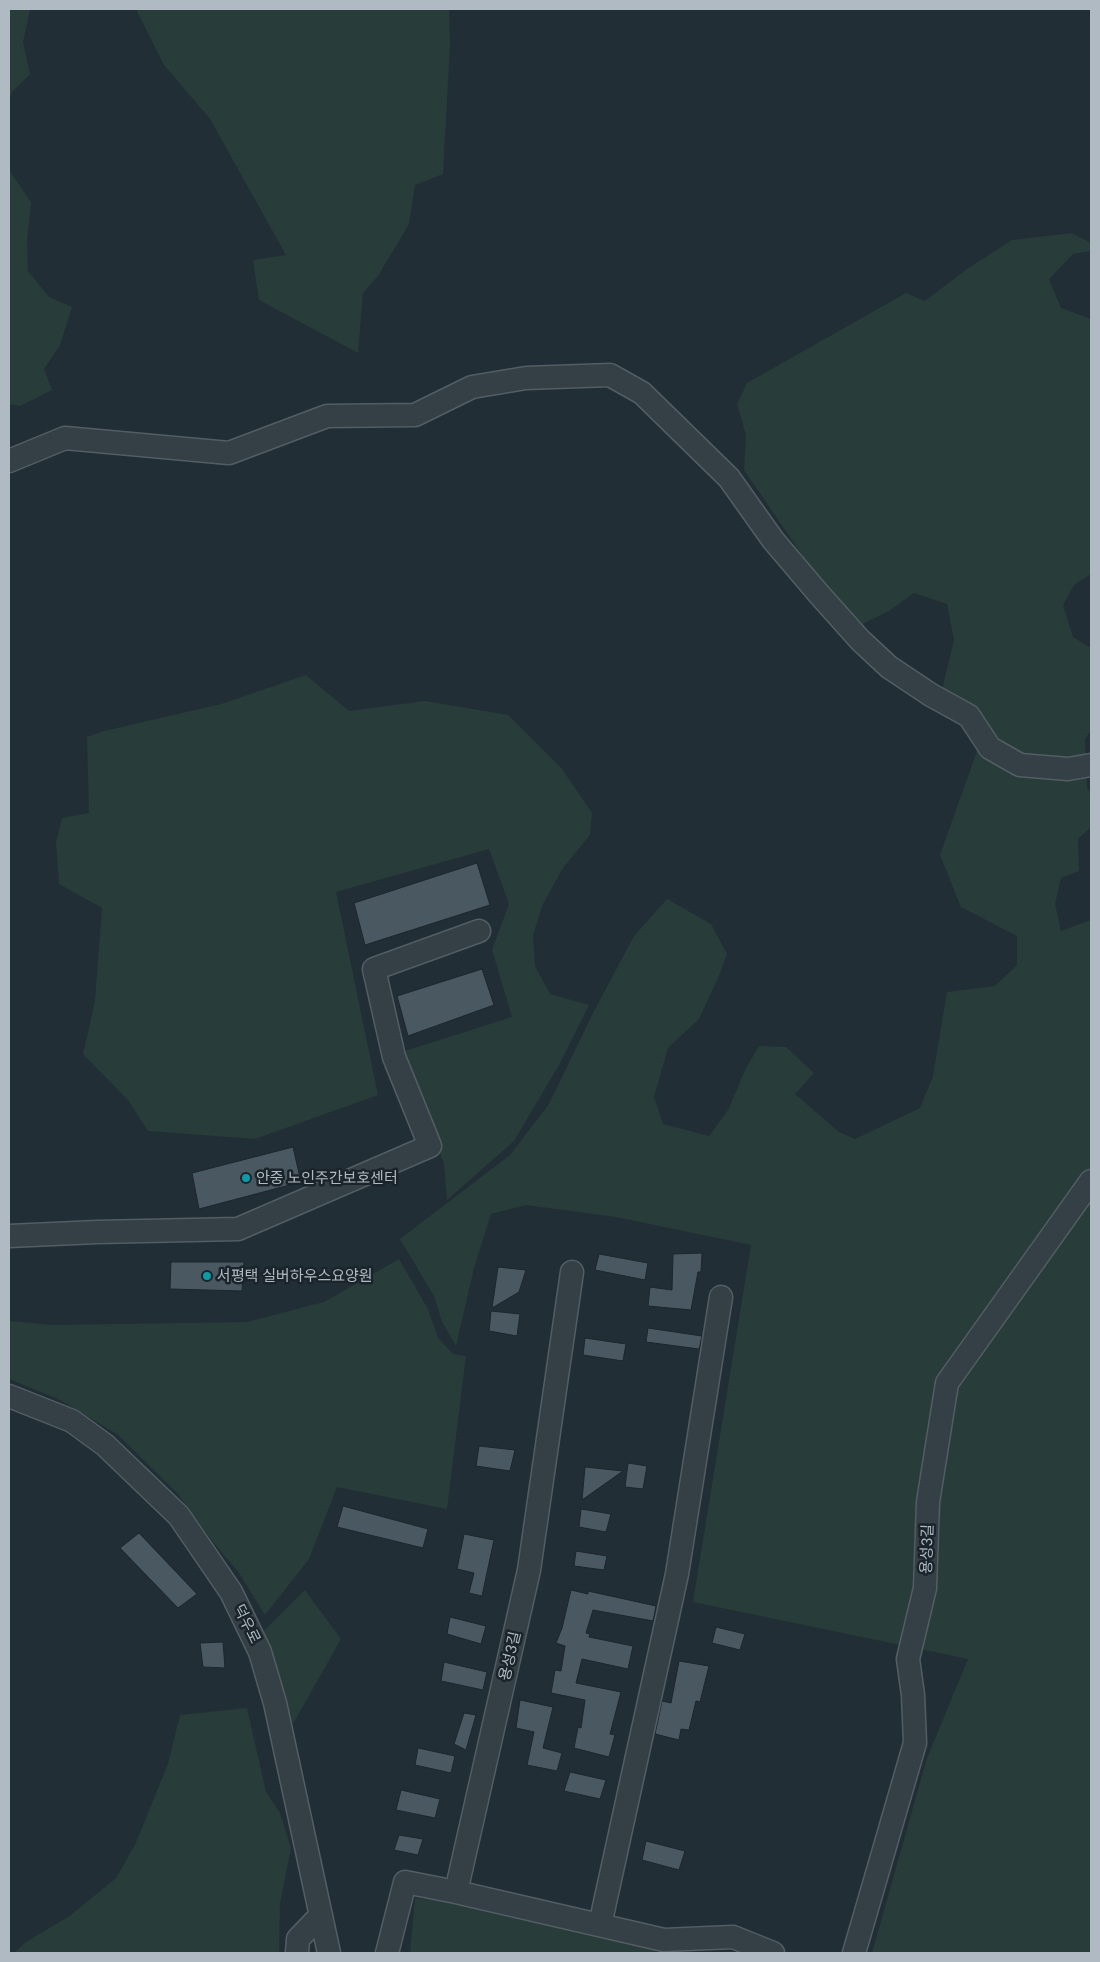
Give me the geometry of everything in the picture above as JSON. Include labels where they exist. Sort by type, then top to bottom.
[{"type":"street","points":[[9,461],[65,438],[229,454],[327,416],[415,416],[472,387],[526,378],[610,375],[642,393],[729,478],[786,555],[860,640],[889,667],[932,696],[969,716],[990,748],[1020,765],[1068,769],[1091,765]]},
{"type":"street","points":[[9,1236],[97,1232],[238,1230],[430,1146],[394,1057],[374,969],[479,931]]},
{"type":"street","name":"용성3길","points":[[854,1953],[916,1744],[913,1695],[908,1659],[925,1588],[928,1502],[947,1383],[1091,1181]]},
{"type":"street","name":"용성3길","points":[[456,1892],[529,1570],[572,1272]]},
{"type":"street","points":[[600,1925],[677,1574],[721,1297]]},
{"type":"street","name":"덕우로","points":[[9,1396],[72,1421],[105,1445],[179,1516],[232,1592],[260,1652],[275,1703],[329,1953]]},
{"type":"street","points":[[387,1953],[405,1882],[664,1940],[733,1937],[773,1953]]},
{"type":"street","points":[[297,1953],[298,1939],[321,1915]]},
{"type":"green space","points":[[9,9],[30,9],[23,42],[30,74],[12,92],[9,100]]},
{"type":"green space","points":[[136,9],[449,9],[450,45],[443,174],[415,185],[409,224],[378,276],[363,293],[358,353],[259,300],[253,260],[286,255],[210,119],[164,65]]},
{"type":"green space","points":[[9,170],[31,202],[27,242],[28,271],[49,297],[72,307],[60,345],[44,369],[52,390],[20,406],[9,404]]},
{"type":"green space","points":[[1072,233],[1091,243],[1091,251],[1073,254],[1049,279],[1061,308],[1091,319],[1091,574],[1074,585],[1063,605],[1073,637],[1091,648],[1091,730],[1085,739],[1087,787],[1091,795],[1091,827],[1078,839],[1079,871],[1061,878],[1055,904],[1061,931],[1091,920],[1091,1953],[872,1953],[927,1758],[968,1659],[693,1602],[751,1245],[616,1217],[526,1205],[491,1214],[474,1268],[456,1346],[442,1322],[434,1296],[400,1239],[510,1155],[549,1104],[593,1013],[634,936],[667,899],[711,924],[727,954],[699,1019],[668,1048],[654,1097],[663,1124],[709,1136],[728,1110],[746,1068],[759,1046],[786,1047],[814,1073],[795,1094],[839,1132],[855,1139],[920,1108],[933,1076],[947,992],[995,986],[1017,965],[1017,936],[961,907],[940,855],[987,723],[942,690],[954,640],[947,604],[914,593],[889,611],[856,627],[824,587],[744,470],[746,435],[737,404],[747,383],[906,293],[925,301],[967,269],[1012,240]]},
{"type":"green space","points":[[306,675],[349,711],[425,701],[508,715],[562,769],[592,813],[590,835],[563,868],[543,904],[533,935],[535,966],[550,994],[589,1005],[559,1065],[514,1141],[447,1200],[444,1164],[402,1052],[512,1017],[492,950],[509,904],[489,849],[336,892],[378,1095],[255,1139],[148,1131],[128,1100],[83,1054],[95,1001],[102,908],[59,884],[56,842],[62,818],[89,813],[87,737],[104,731],[221,704]]},
{"type":"green space","points":[[399,1259],[428,1309],[438,1338],[453,1354],[466,1356],[447,1509],[337,1487],[309,1559],[265,1615],[239,1573],[213,1542],[178,1494],[117,1434],[58,1399],[9,1379],[9,1321],[53,1325],[247,1322],[324,1302]]},
{"type":"green space","points":[[305,1590],[341,1639],[293,1724],[264,1631]]},
{"type":"green space","points":[[247,1708],[266,1792],[280,1813],[291,1848],[280,1904],[279,1953],[14,1953],[26,1942],[71,1915],[116,1878],[135,1845],[168,1764],[180,1715]]},
{"type":"green space","points":[[415,1898],[461,1904],[612,1938],[656,1951],[655,1953],[410,1953]]},
{"type":"building","points":[[477,863],[490,905],[365,945],[354,903]]},
{"type":"building","points":[[482,969],[494,1005],[408,1036],[397,996]]},
{"type":"building","name":"안중 노인주간보호센터","points":[[293,1147],[301,1182],[199,1209],[192,1173]]},
{"type":"building","points":[[702,1253],[701,1272],[698,1272],[691,1310],[648,1306],[650,1287],[672,1290],[673,1254]]},
{"type":"building","points":[[599,1254],[648,1263],[645,1280],[595,1270]]},
{"type":"building","name":"서평택 실버하우스요양원","points":[[171,1262],[244,1262],[242,1291],[170,1289]]},
{"type":"building","points":[[498,1267],[526,1270],[519,1292],[492,1308]]},
{"type":"building","points":[[491,1311],[520,1314],[517,1336],[489,1331]]},
{"type":"building","points":[[648,1328],[702,1336],[699,1349],[646,1342]]},
{"type":"building","points":[[585,1338],[626,1344],[623,1361],[583,1355]]},
{"type":"building","points":[[479,1446],[515,1450],[510,1471],[476,1466]]},
{"type":"building","points":[[628,1463],[647,1466],[643,1489],[625,1487]]},
{"type":"building","points":[[585,1467],[623,1471],[582,1500]]},
{"type":"building","points":[[343,1506],[428,1529],[423,1548],[337,1527]]},
{"type":"building","points":[[581,1509],[611,1514],[606,1532],[579,1527]]},
{"type":"building","points":[[139,1533],[197,1594],[178,1608],[120,1548]]},
{"type":"building","points":[[464,1534],[494,1540],[482,1596],[469,1593],[474,1573],[457,1569]]},
{"type":"building","points":[[576,1551],[607,1556],[604,1570],[574,1566]]},
{"type":"building","points":[[571,1590],[588,1594],[588,1591],[656,1606],[653,1621],[593,1610],[586,1633],[590,1634],[589,1637],[633,1646],[628,1669],[582,1659],[576,1683],[621,1692],[610,1734],[615,1735],[609,1757],[574,1748],[578,1727],[581,1728],[585,1700],[551,1693],[555,1670],[561,1671],[565,1646],[556,1643],[562,1628]]},
{"type":"building","points":[[450,1617],[486,1626],[481,1644],[447,1634]]},
{"type":"building","points":[[716,1627],[745,1634],[740,1650],[712,1643]]},
{"type":"building","points":[[223,1642],[225,1668],[203,1667],[200,1643]]},
{"type":"building","points":[[679,1661],[709,1666],[700,1702],[696,1701],[689,1730],[681,1729],[679,1740],[655,1734],[662,1701],[671,1703]]},
{"type":"building","points":[[444,1662],[487,1672],[483,1690],[441,1681]]},
{"type":"building","points":[[520,1700],[553,1707],[543,1748],[562,1753],[557,1771],[527,1765],[534,1732],[516,1728]]},
{"type":"building","points":[[464,1713],[476,1715],[466,1750],[454,1744]]},
{"type":"building","points":[[418,1748],[455,1756],[451,1773],[415,1765]]},
{"type":"building","points":[[570,1772],[606,1780],[600,1799],[564,1791]]},
{"type":"building","points":[[401,1790],[440,1799],[435,1818],[396,1810]]},
{"type":"building","points":[[399,1835],[423,1839],[418,1855],[394,1850]]},
{"type":"building","points":[[646,1841],[685,1851],[679,1870],[642,1860]]},
{"type":"place","name":"안중 노인주간보호센터","points":[[246,1178]]},
{"type":"place","name":"서평택 실버하우스요양원","points":[[207,1276]]}]
